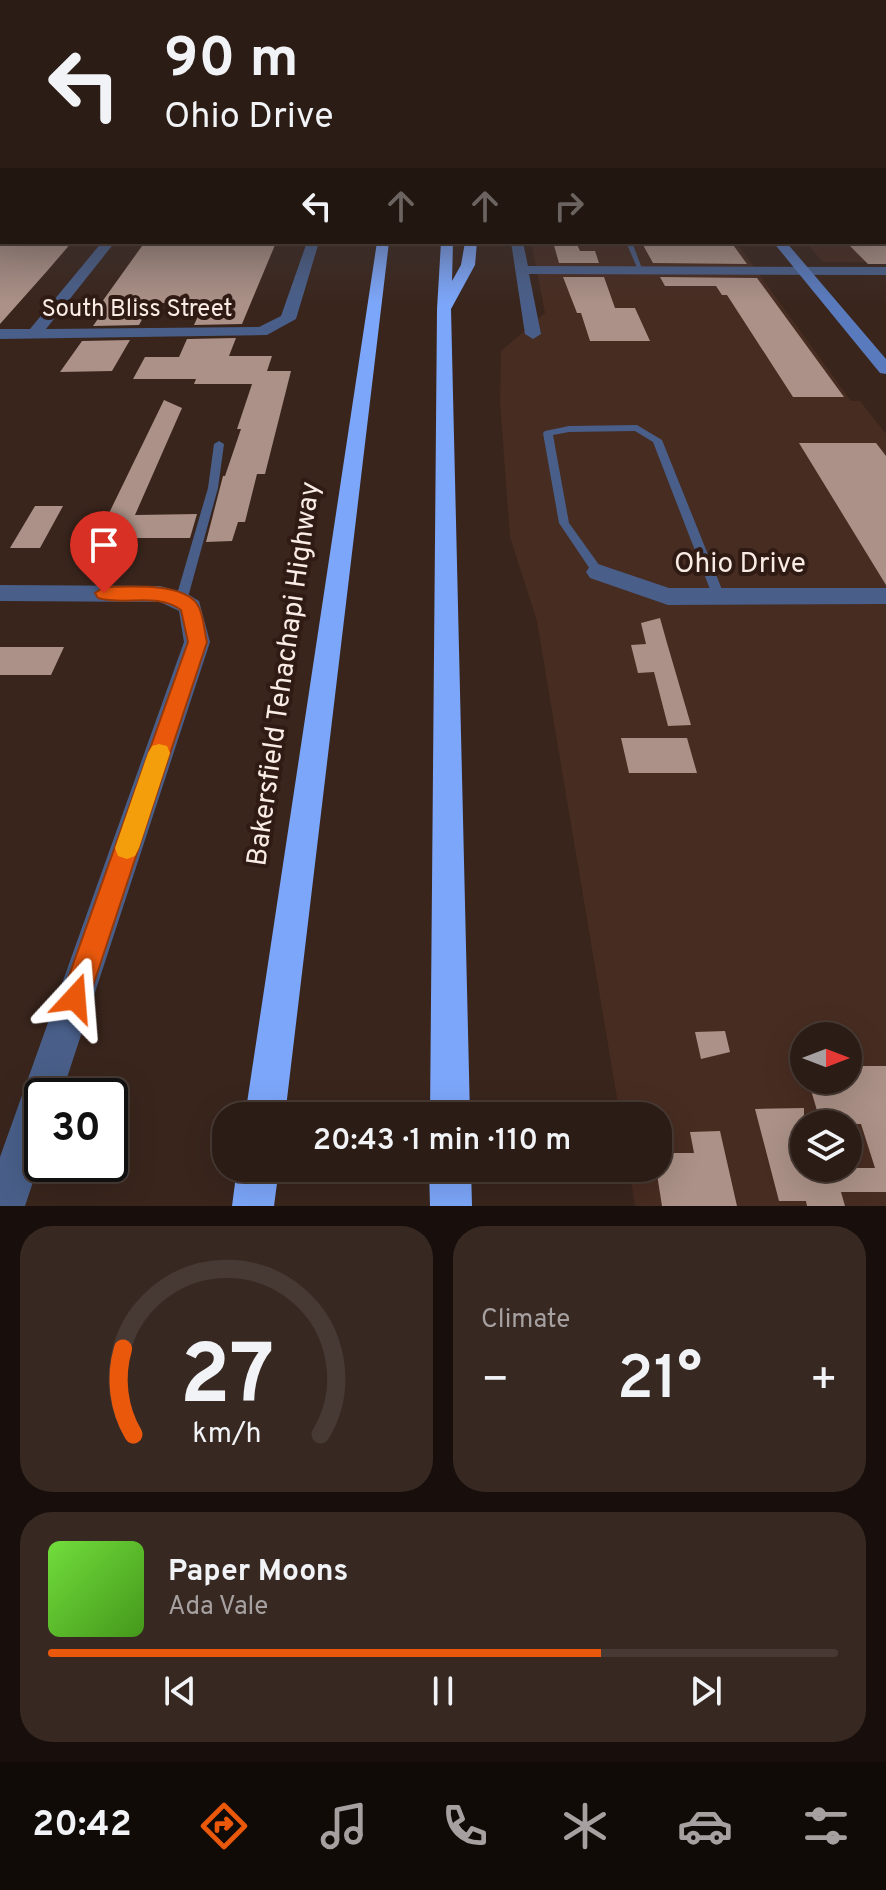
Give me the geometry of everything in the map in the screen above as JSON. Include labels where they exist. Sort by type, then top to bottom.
[{"type":"highway","points":[[375,244],[376,295]]},
{"type":"highway","name":"Bakersfield Tehachapi Highway","points":[[267,1102],[383,244]]},
{"type":"highway","points":[[447,244],[444,309],[450,1102]]},
{"type":"highway","points":[[444,309],[468,265],[471,244]]},
{"type":"highway","points":[[253,1206],[256,1182]]},
{"type":"highway","points":[[450,1182],[451,1206]]},
{"type":"main road","points":[[781,244],[886,369]]},
{"type":"street","points":[[34,334],[107,244]]},
{"type":"street","name":"South Bliss Street","points":[[0,334],[248,334],[273,328],[288,319],[312,244]]},
{"type":"street","points":[[517,244],[533,334]]},
{"type":"street","points":[[522,270],[886,271]]},
{"type":"street","name":"Ohio Drive","points":[[598,572],[668,597],[886,596]]},
{"type":"street","points":[[0,593],[160,594],[186,604],[197,642],[4,1206]]},
{"type":"lane","points":[[630,244],[641,270]]},
{"type":"lane","points":[[598,572],[564,523],[548,433],[569,429],[637,428],[657,440],[719,597]]},
{"type":"lane","points":[[186,604],[213,488],[219,444]]},
{"type":"shaded area","points":[[531,244],[737,244],[851,401],[860,401],[886,434],[886,1206],[635,1206],[631,1182],[672,1182],[672,1102],[618,1102],[537,621],[510,537],[500,401],[501,351],[545,313]]},
{"type":"shaded area","points":[[807,244],[885,244],[886,262],[823,262]]},
{"type":"building","points":[[0,244],[70,244],[48,270],[0,324]]},
{"type":"building","points":[[554,244],[577,244],[580,251],[595,251],[599,263],[559,263]]},
{"type":"building","points":[[732,244],[747,264],[653,263],[643,245]]},
{"type":"building","points":[[275,245],[242,324],[194,325],[204,303],[151,303],[139,325],[93,326],[102,313],[94,313],[142,246]]},
{"type":"building","points":[[850,246],[886,246],[886,264],[868,264]]},
{"type":"building","points":[[563,277],[604,277],[615,308],[635,308],[650,341],[590,341],[581,313],[577,313]]},
{"type":"building","points":[[660,277],[757,278],[844,397],[793,397],[727,295],[722,295],[716,286],[665,286]]},
{"type":"building","points":[[236,338],[229,356],[272,356],[267,371],[291,371],[265,474],[257,474],[245,522],[238,522],[232,541],[206,542],[252,384],[194,384],[196,379],[133,379],[145,357],[179,357],[187,339]]},
{"type":"building","points":[[130,340],[112,371],[60,372],[82,341]]},
{"type":"building","points":[[164,400],[182,408],[135,515],[197,514],[190,538],[123,538],[122,542],[95,542]]},
{"type":"building","points":[[799,443],[876,443],[886,456],[886,585]]},
{"type":"building","points":[[35,506],[63,506],[40,548],[10,548]]},
{"type":"building","points":[[660,618],[691,725],[668,726],[654,672],[638,673],[631,645],[646,644],[641,623]]},
{"type":"building","points":[[0,647],[64,647],[51,675],[0,675]]},
{"type":"building","points":[[621,738],[687,738],[697,773],[629,773]]},
{"type":"building","points":[[725,1031],[730,1052],[701,1059],[695,1032]]},
{"type":"building","points":[[862,1066],[886,1066],[886,1192],[841,1192],[845,1206],[807,1206],[806,1201],[779,1201],[755,1109],[804,1108],[790,1110],[790,1182],[862,1182],[862,1168],[875,1168],[862,1127],[862,1110],[817,1110],[812,1094],[862,1094]]},
{"type":"building","points":[[720,1131],[737,1206],[662,1206],[658,1182],[672,1182],[672,1153],[694,1153],[690,1132]]},
{"type":"slow traffic","points":[[127,848],[159,753]]},
{"type":"route","points":[[75,998],[197,642],[190,607],[178,599],[160,594],[104,593]]}]
